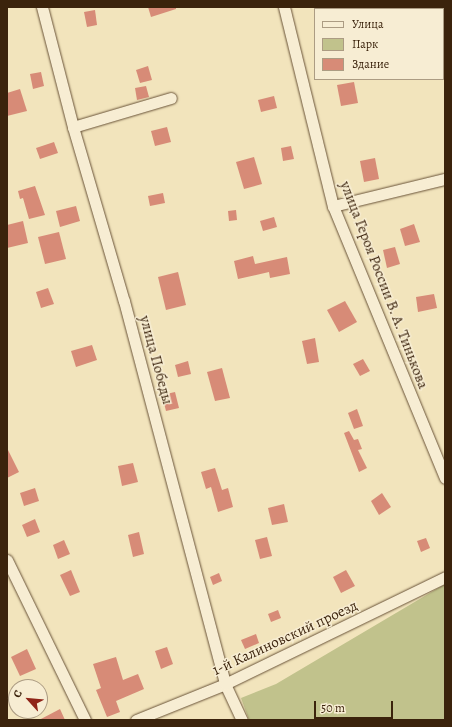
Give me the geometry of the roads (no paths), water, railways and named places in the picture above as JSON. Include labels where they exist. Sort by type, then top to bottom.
[{"type":"street","name":"улица Победы","points":[[42,7],[73,127],[124,301],[225,684],[242,720]]},
{"type":"street","name":"улица Героя России В. А. Тинькова","points":[[284,7],[333,206],[445,478]]},
{"type":"street","points":[[73,127],[170,98]]},
{"type":"street","points":[[333,206],[445,179]]},
{"type":"street","points":[[7,560],[85,720]]},
{"type":"street","name":"1-й Калиновский проезд","points":[[136,720],[225,684],[445,577]]}]
